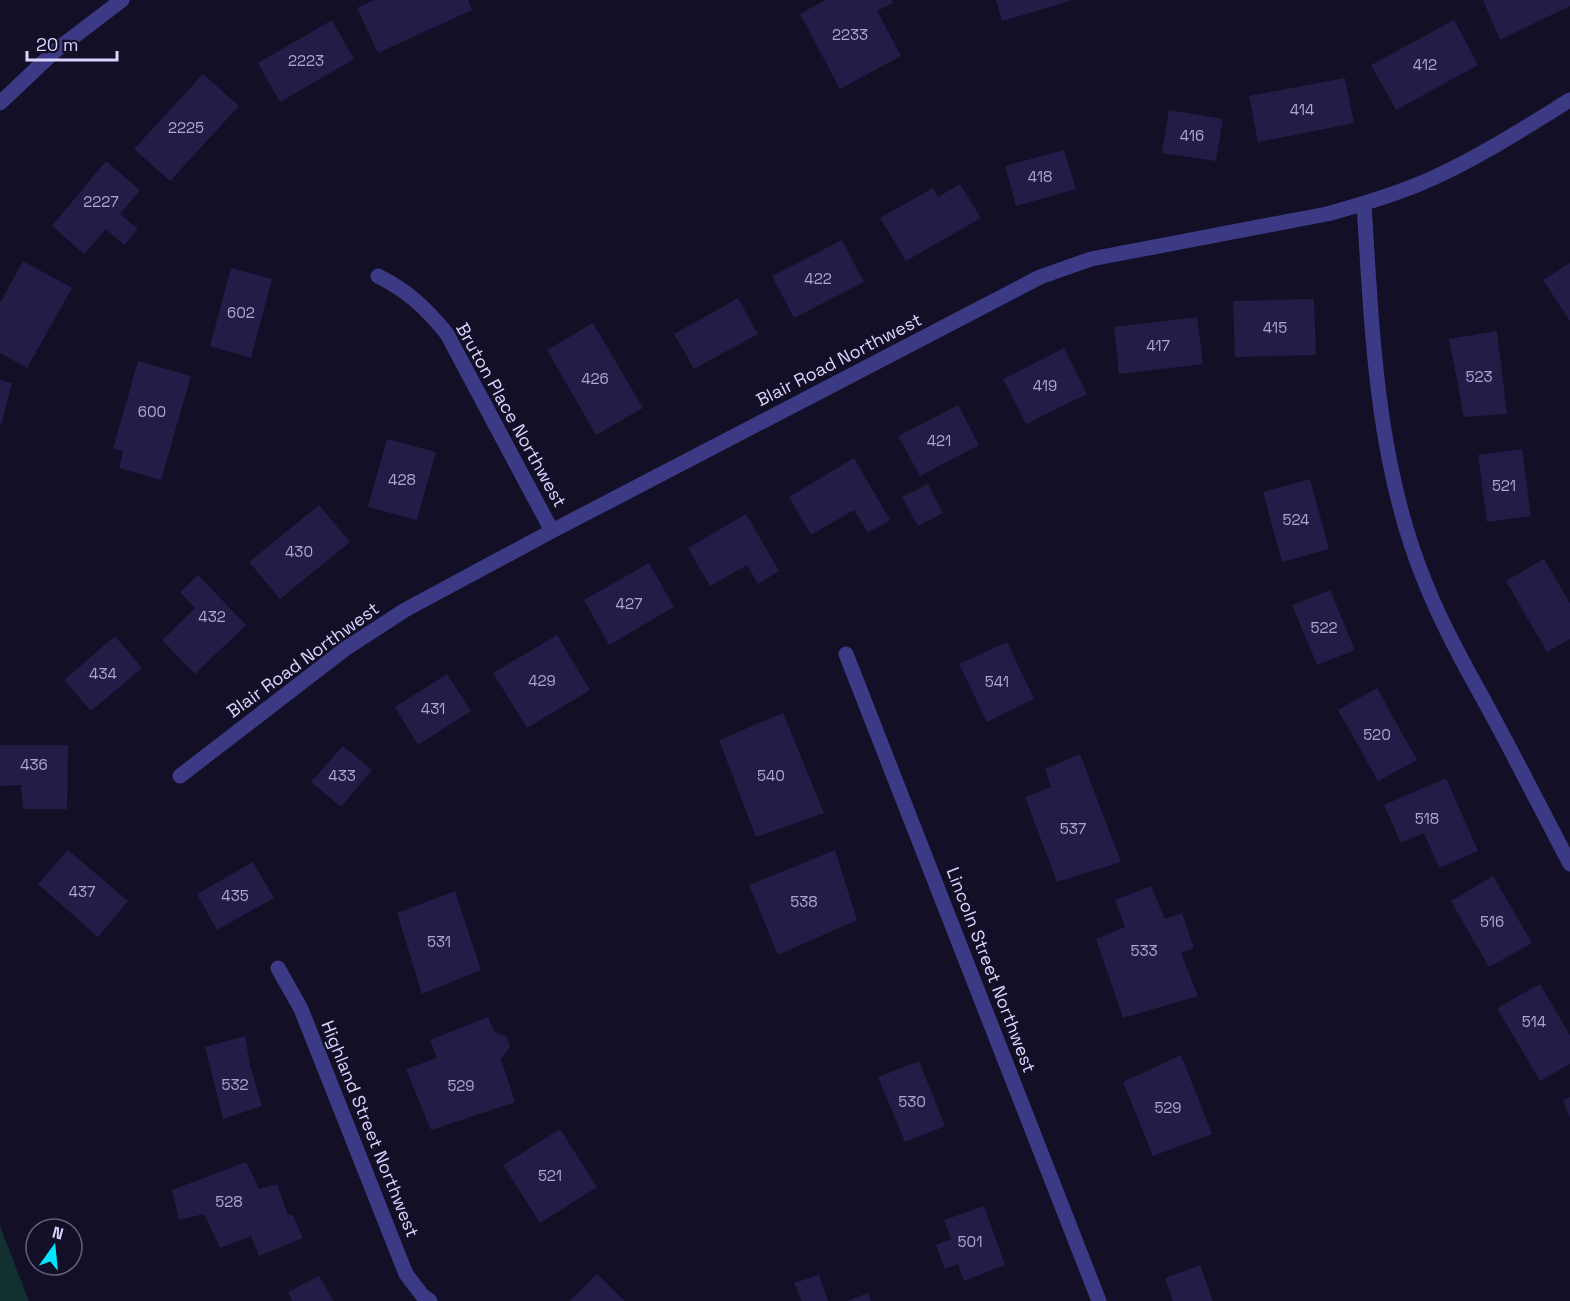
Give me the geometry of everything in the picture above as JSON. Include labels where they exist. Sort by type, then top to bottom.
[{"type":"street","points":[[0,103],[55,51],[122,0]]},
{"type":"street","name":"Blair Road Northwest","points":[[180,776],[345,648],[405,610],[1040,277],[1091,259],[1327,214],[1364,204],[1425,182],[1486,151],[1570,100]]},
{"type":"street","points":[[1364,204],[1374,354],[1383,428],[1400,507],[1424,581],[1454,647],[1570,864]]},
{"type":"street","name":"Bruton Place Northwest","points":[[378,276],[396,285],[424,306],[447,334],[552,531]]},
{"type":"street","name":"Lincoln Street Northwest","points":[[846,654],[1099,1301]]},
{"type":"street","name":"Highland Street Northwest","points":[[278,968],[301,1009],[406,1274],[422,1295],[430,1301]]},
{"type":"green space","points":[[0,1226],[3,1234],[29,1301],[0,1301]]},
{"type":"building","points":[[374,0],[468,0],[472,10],[378,53],[357,8]]},
{"type":"building","points":[[825,0],[891,0],[893,3],[877,11],[901,56],[840,89],[800,14]]},
{"type":"building","points":[[996,0],[1070,0],[1070,1],[1002,21]]},
{"type":"building","points":[[1483,0],[1570,0],[1570,6],[1500,40]]},
{"type":"building","points":[[332,20],[354,59],[280,102],[258,63]]},
{"type":"building","points":[[1454,20],[1478,65],[1396,110],[1371,65]]},
{"type":"building","points":[[203,74],[239,106],[170,181],[134,149]]},
{"type":"building","points":[[1345,78],[1354,123],[1258,142],[1249,96]]},
{"type":"building","points":[[1169,110],[1223,119],[1216,161],[1162,153]]},
{"type":"building","points":[[1064,150],[1076,189],[1016,206],[1005,166]]},
{"type":"building","points":[[106,161],[140,190],[120,214],[138,229],[124,245],[106,229],[84,254],[52,226]]},
{"type":"building","points":[[960,184],[981,218],[906,261],[880,218],[933,188],[938,197]]},
{"type":"building","points":[[842,240],[864,282],[794,318],[772,276]]},
{"type":"building","points":[[23,261],[72,288],[27,368],[0,353],[0,303]]},
{"type":"building","points":[[1570,263],[1570,321],[1543,280]]},
{"type":"building","points":[[231,268],[272,279],[251,358],[210,346]]},
{"type":"building","points":[[738,298],[758,334],[694,369],[674,334]]},
{"type":"building","points":[[1314,299],[1316,355],[1235,357],[1233,301]]},
{"type":"building","points":[[1197,317],[1203,364],[1119,374],[1114,327]]},
{"type":"building","points":[[593,323],[643,408],[596,435],[547,350]]},
{"type":"building","points":[[1497,331],[1507,414],[1464,417],[1449,339]]},
{"type":"building","points":[[1064,348],[1087,394],[1026,424],[1003,379]]},
{"type":"building","points":[[138,361],[191,376],[161,480],[119,468],[123,451],[113,449]]},
{"type":"building","points":[[0,380],[12,383],[1,425],[0,425]]},
{"type":"building","points":[[958,405],[979,445],[920,476],[898,436]]},
{"type":"building","points":[[387,439],[436,452],[417,520],[368,507]]},
{"type":"building","points":[[1522,449],[1531,516],[1487,522],[1478,455]]},
{"type":"building","points":[[854,458],[890,520],[868,533],[854,510],[811,535],[789,497]]},
{"type":"building","points":[[1310,479],[1329,549],[1282,562],[1263,492]]},
{"type":"building","points":[[928,484],[943,513],[918,526],[902,497]]},
{"type":"building","points":[[319,505],[350,542],[280,599],[249,562]]},
{"type":"building","points":[[746,514],[779,571],[758,584],[747,565],[710,586],[688,548]]},
{"type":"building","points":[[1544,559],[1570,603],[1570,639],[1547,652],[1506,581]]},
{"type":"building","points":[[649,563],[674,607],[609,645],[584,600]]},
{"type":"building","points":[[198,575],[246,625],[195,674],[162,640],[195,608],[180,592]]},
{"type":"building","points":[[1330,590],[1355,650],[1317,665],[1292,605]]},
{"type":"building","points":[[557,635],[590,690],[527,728],[493,673]]},
{"type":"building","points":[[115,636],[142,668],[91,711],[64,680]]},
{"type":"building","points":[[1007,642],[1034,699],[987,722],[959,664]]},
{"type":"building","points":[[447,674],[471,711],[418,745],[395,707]]},
{"type":"building","points":[[1377,688],[1417,760],[1378,781],[1338,710]]},
{"type":"building","points":[[783,713],[824,813],[756,837],[719,740]]},
{"type":"building","points":[[0,745],[68,745],[67,809],[23,809],[21,785],[0,786]]},
{"type":"building","points":[[343,746],[372,770],[341,807],[311,782]]},
{"type":"building","points":[[1080,754],[1121,862],[1057,882],[1025,797],[1051,787],[1045,769]]},
{"type":"building","points":[[1446,778],[1478,851],[1439,868],[1424,833],[1401,843],[1384,805]]},
{"type":"building","points":[[68,850],[128,901],[98,937],[38,884]]},
{"type":"building","points":[[835,850],[857,920],[778,955],[749,885]]},
{"type":"building","points":[[253,862],[274,898],[217,930],[197,894]]},
{"type":"building","points":[[1493,876],[1532,943],[1489,967],[1451,901]]},
{"type":"building","points":[[1151,886],[1165,919],[1182,913],[1194,948],[1181,953],[1198,996],[1123,1018],[1096,939],[1125,927],[1115,900]]},
{"type":"building","points":[[455,891],[481,970],[422,994],[397,913]]},
{"type":"building","points":[[1540,984],[1570,1035],[1570,1064],[1540,1081],[1497,1008]]},
{"type":"building","points":[[488,1017],[494,1031],[507,1037],[510,1047],[501,1059],[515,1102],[431,1130],[406,1069],[437,1058],[430,1040]]},
{"type":"building","points":[[245,1036],[250,1065],[262,1106],[223,1119],[205,1047]]},
{"type":"building","points":[[1181,1055],[1212,1134],[1153,1156],[1123,1082]]},
{"type":"building","points":[[919,1061],[945,1126],[905,1142],[878,1077]]},
{"type":"building","points":[[1570,1097],[1570,1119],[1563,1100]]},
{"type":"building","points":[[560,1129],[597,1187],[540,1223],[503,1165]]},
{"type":"building","points":[[246,1162],[259,1189],[277,1184],[288,1215],[292,1214],[303,1238],[259,1256],[251,1236],[220,1248],[204,1214],[179,1220],[172,1190]]},
{"type":"building","points":[[984,1206],[1005,1265],[964,1281],[958,1264],[945,1269],[936,1245],[951,1239],[944,1220]]},
{"type":"building","points":[[1200,1265],[1213,1301],[1173,1301],[1165,1278]]},
{"type":"building","points":[[597,1274],[625,1301],[570,1301]]},
{"type":"building","points":[[819,1275],[828,1301],[802,1301],[794,1283]]},
{"type":"building","points":[[319,1276],[334,1301],[292,1301],[288,1292]]},
{"type":"building","points":[[868,1293],[871,1301],[847,1301]]}]
